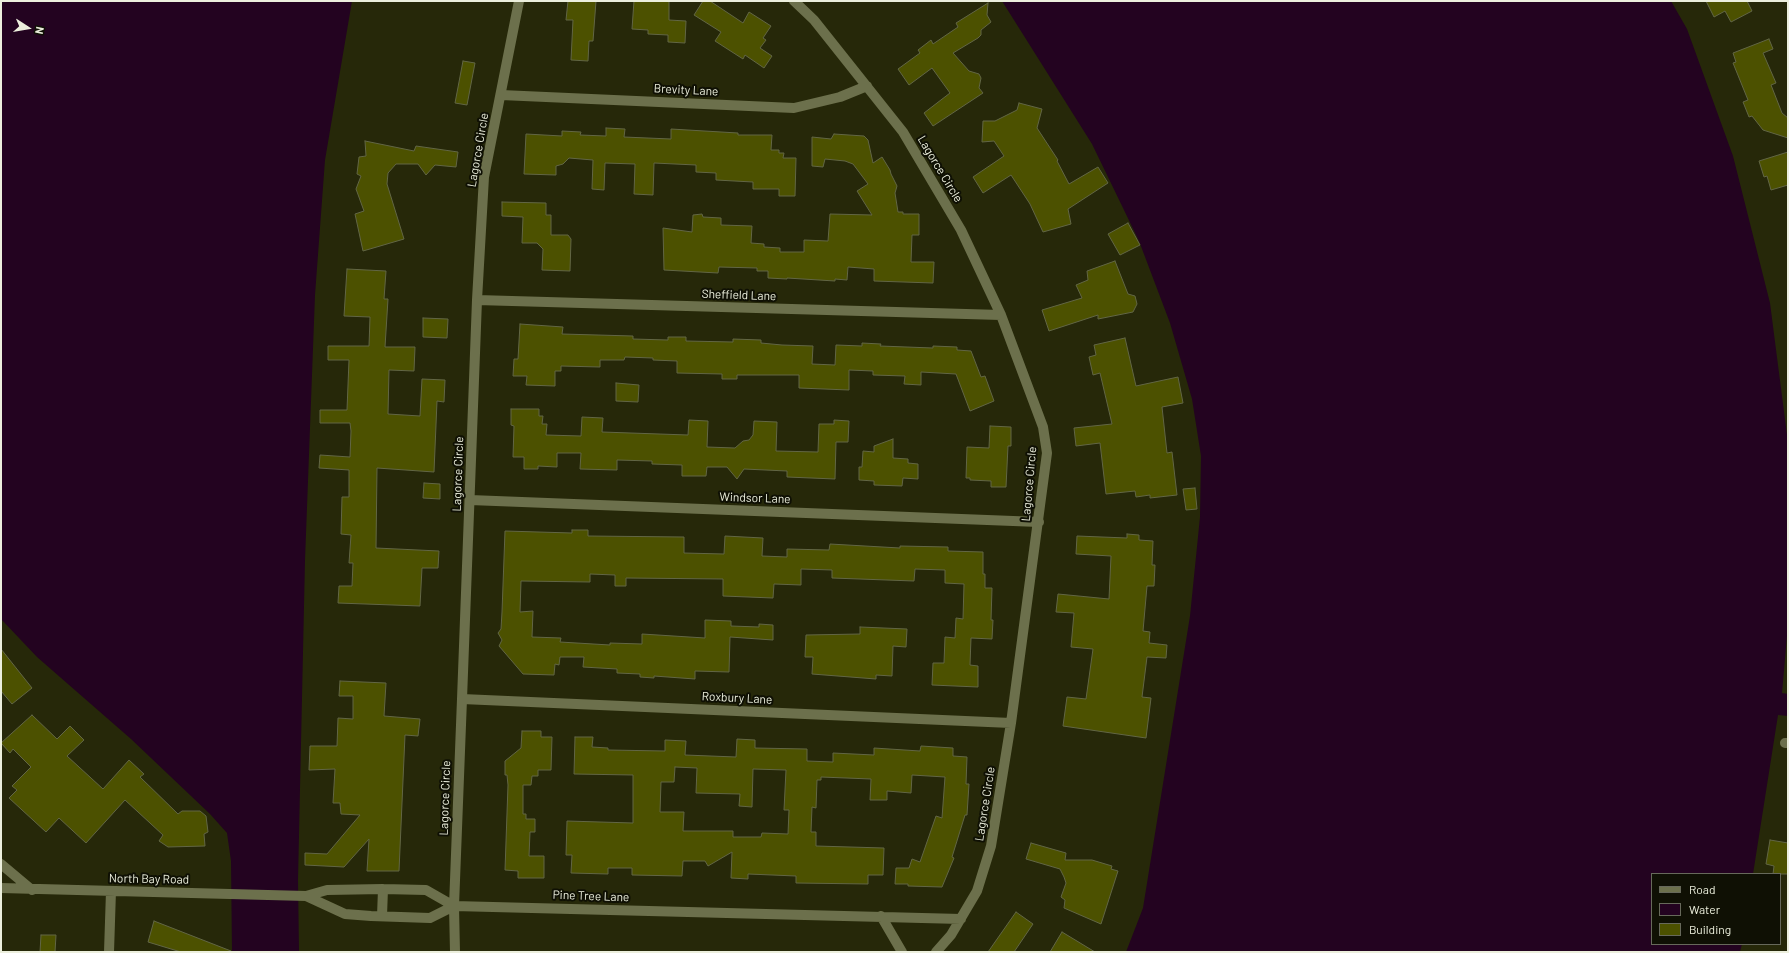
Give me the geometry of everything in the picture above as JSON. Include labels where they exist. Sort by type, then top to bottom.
[{"type":"street","name":"Lagorce Circle","points":[[455,952],[454,906],[477,300],[484,177],[519,1]]},
{"type":"street","name":"Lagorce Circle","points":[[794,1],[814,20],[903,132],[961,230],[1001,315],[1043,427],[1047,453],[1011,723],[991,846],[976,891],[951,936],[936,952]]},
{"type":"street","name":"Brevity Lane","points":[[501,94],[794,108],[840,97],[867,86]]},
{"type":"street","name":"Sheffield Lane","points":[[477,300],[1001,315]]},
{"type":"street","name":"Windsor Lane","points":[[470,500],[1039,522]]},
{"type":"street","name":"Roxbury Lane","points":[[462,699],[1011,723]]},
{"type":"street","points":[[1,864],[32,890]]},
{"type":"street","points":[[306,896],[327,890],[383,888],[426,890],[454,906]]},
{"type":"street","points":[[382,916],[383,888]]},
{"type":"street","name":"North Bay Road","points":[[2,889],[225,892],[306,896]]},
{"type":"street","points":[[109,952],[111,891]]},
{"type":"street","name":"Pine Tree Lane","points":[[306,896],[346,914],[430,918],[454,906],[961,919]]},
{"type":"street","points":[[881,916],[902,952]]},
{"type":"water","points":[[1,1],[352,1],[325,160],[315,295],[305,560],[298,880],[299,952],[232,952],[231,861],[227,833],[210,814],[131,739],[37,657],[1,619]]},
{"type":"water","points":[[1002,1],[1671,1],[1687,29],[1733,156],[1770,303],[1787,435],[1788,624],[1782,693],[1788,694],[1788,716],[1778,715],[1753,873],[1651,873],[1651,945],[1742,945],[1740,952],[1126,952],[1143,908],[1190,616],[1200,517],[1201,456],[1192,399],[1170,323],[1139,241],[1092,144]]},
{"type":"building","points":[[568,1],[596,1],[593,41],[589,41],[588,61],[571,60],[573,20],[566,20]]},
{"type":"building","points":[[634,1],[669,1],[669,20],[686,21],[685,43],[668,42],[668,35],[648,34],[648,30],[632,29]]},
{"type":"building","points":[[703,1],[710,1],[743,23],[749,12],[771,26],[763,38],[766,40],[760,48],[772,56],[764,68],[745,55],[743,59],[715,41],[721,32],[694,15]]},
{"type":"building","points":[[1706,1],[1747,1],[1752,11],[1731,22],[1725,11],[1714,17]]},
{"type":"building","points":[[988,3],[987,15],[991,22],[981,30],[981,35],[978,38],[953,53],[969,71],[979,74],[981,78],[979,88],[983,93],[933,126],[924,113],[950,93],[932,68],[909,85],[898,69],[920,53],[918,50],[931,40],[933,44],[958,27],[956,23]]},
{"type":"building","points":[[1769,39],[1773,49],[1763,53],[1776,83],[1771,85],[1782,113],[1788,118],[1788,138],[1763,130],[1752,116],[1749,117],[1743,102],[1748,100],[1733,63],[1736,62],[1733,53]]},
{"type":"building","points":[[463,61],[475,63],[467,105],[455,103]]},
{"type":"building","points":[[1019,103],[1042,109],[1037,128],[1058,160],[1057,161],[1069,184],[1098,167],[1108,183],[1068,209],[1071,224],[1043,232],[1030,204],[1011,175],[983,193],[973,177],[1004,156],[994,141],[982,142],[983,121],[995,121],[1017,110]]},
{"type":"building","points":[[606,128],[625,129],[624,137],[671,139],[671,129],[738,133],[738,135],[772,135],[771,150],[779,150],[779,153],[784,153],[783,158],[796,158],[795,196],[779,196],[779,189],[753,189],[753,182],[716,180],[716,173],[696,172],[696,165],[654,163],[653,195],[634,194],[635,164],[605,163],[604,190],[592,189],[593,160],[569,158],[563,164],[556,166],[556,175],[524,174],[526,134],[562,136],[562,131],[581,132],[580,135],[606,136]]},
{"type":"building","points":[[834,134],[864,136],[868,140],[873,163],[882,157],[897,186],[895,193],[898,212],[903,212],[903,214],[919,214],[919,235],[912,235],[911,262],[934,262],[933,283],[874,281],[874,269],[848,267],[847,280],[835,279],[835,281],[768,278],[768,271],[757,271],[757,268],[719,267],[718,273],[664,270],[663,228],[692,232],[693,215],[702,214],[703,217],[721,218],[721,225],[752,226],[751,243],[764,244],[764,247],[780,248],[780,252],[804,252],[804,240],[828,241],[830,214],[872,215],[857,191],[868,184],[853,164],[845,161],[825,159],[823,167],[812,166],[812,137],[831,139]]},
{"type":"building","points":[[365,141],[414,151],[416,146],[458,152],[456,167],[435,165],[426,175],[418,164],[396,164],[388,173],[387,184],[404,239],[363,251],[355,214],[364,211],[356,189],[361,176],[357,174],[359,157],[366,156]]},
{"type":"building","points":[[1788,152],[1788,185],[1771,190],[1767,176],[1764,177],[1759,161]]},
{"type":"building","points":[[502,202],[546,203],[546,215],[551,215],[551,235],[568,235],[571,239],[570,271],[542,270],[543,249],[537,243],[522,243],[523,217],[502,216]]},
{"type":"building","points":[[1128,223],[1140,245],[1120,255],[1108,234]]},
{"type":"building","points":[[1115,261],[1128,294],[1135,296],[1137,304],[1133,312],[1098,319],[1098,315],[1049,331],[1042,310],[1082,298],[1076,285],[1088,280],[1087,271]]},
{"type":"building","points":[[347,269],[386,271],[384,299],[388,299],[385,347],[415,347],[414,371],[389,370],[388,414],[420,416],[422,379],[445,380],[444,402],[437,401],[434,472],[377,468],[376,548],[439,551],[438,568],[422,568],[420,606],[338,603],[339,586],[352,586],[353,563],[349,563],[351,535],[341,534],[342,497],[349,497],[349,470],[319,468],[320,455],[350,457],[351,431],[350,423],[320,423],[320,410],[347,410],[349,360],[328,360],[328,346],[369,346],[370,317],[344,316]]},
{"type":"building","points":[[423,318],[448,319],[447,338],[423,337]]},
{"type":"building","points":[[520,324],[563,327],[562,334],[633,336],[633,339],[668,340],[668,337],[686,337],[686,341],[733,342],[733,339],[761,340],[761,343],[813,346],[812,364],[835,365],[836,345],[862,346],[862,343],[881,344],[880,346],[933,348],[933,346],[957,347],[957,350],[971,351],[981,377],[985,376],[994,401],[970,411],[956,374],[921,372],[921,385],[904,384],[905,376],[873,375],[873,371],[849,370],[849,390],[799,388],[799,375],[737,375],[737,379],[722,379],[722,374],[677,373],[677,361],[625,357],[624,360],[600,360],[600,367],[561,366],[561,371],[555,371],[555,386],[526,385],[527,376],[513,376],[514,359],[518,359]]},
{"type":"building","points":[[1125,338],[1136,386],[1178,377],[1183,403],[1162,407],[1167,453],[1172,452],[1177,495],[1150,498],[1150,495],[1136,497],[1135,491],[1106,494],[1100,443],[1076,446],[1074,428],[1112,424],[1100,373],[1093,375],[1089,357],[1096,355],[1094,345]]},
{"type":"building","points":[[616,383],[639,385],[638,402],[616,401]]},
{"type":"building","points":[[511,409],[539,409],[539,416],[543,416],[542,424],[547,424],[546,435],[581,436],[582,417],[603,418],[602,432],[688,435],[689,420],[708,421],[707,447],[735,448],[743,441],[749,440],[753,435],[754,421],[777,422],[776,451],[818,452],[819,424],[834,424],[834,420],[849,421],[848,442],[836,442],[835,479],[787,477],[787,471],[744,469],[737,479],[727,467],[707,467],[706,476],[682,476],[682,465],[652,464],[652,461],[617,460],[617,470],[580,469],[581,453],[557,453],[557,467],[538,466],[538,469],[524,469],[524,457],[513,457],[514,426],[511,425]]},
{"type":"building","points":[[990,426],[1011,427],[1011,446],[1008,446],[1006,487],[991,487],[991,481],[970,480],[970,478],[966,478],[967,447],[989,448]]},
{"type":"building","points":[[893,439],[893,458],[908,459],[908,463],[918,464],[918,479],[903,478],[902,486],[874,485],[874,481],[859,480],[859,467],[862,467],[863,451],[874,452],[874,446]]},
{"type":"building","points":[[424,483],[440,484],[440,499],[423,498]]},
{"type":"building","points":[[1195,488],[1197,509],[1186,510],[1183,489]]},
{"type":"building","points":[[572,530],[588,530],[588,536],[684,537],[684,553],[724,554],[725,536],[763,538],[762,556],[787,557],[787,549],[829,550],[830,544],[900,548],[900,546],[948,547],[948,551],[983,552],[983,574],[985,574],[985,588],[992,588],[991,620],[993,620],[992,639],[971,638],[970,665],[978,666],[978,687],[932,685],[933,663],[944,663],[945,637],[955,638],[956,618],[963,619],[964,584],[945,583],[945,570],[915,569],[914,581],[832,578],[832,570],[801,569],[801,585],[774,584],[773,598],[723,596],[723,579],[626,578],[626,586],[615,586],[615,575],[590,574],[590,582],[521,581],[520,612],[533,611],[532,637],[561,638],[560,642],[610,645],[610,643],[642,644],[642,634],[705,638],[705,620],[731,621],[731,626],[759,627],[759,624],[773,625],[773,640],[730,637],[729,672],[695,671],[695,679],[654,676],[654,678],[640,677],[640,674],[617,673],[617,669],[583,667],[584,657],[560,657],[559,665],[555,664],[554,675],[523,674],[499,646],[502,640],[498,633],[501,629],[505,531],[572,533]]},
{"type":"building","points":[[1127,534],[1139,535],[1139,540],[1153,541],[1152,565],[1155,565],[1154,586],[1147,586],[1143,631],[1150,632],[1149,643],[1167,645],[1166,658],[1147,657],[1142,697],[1151,698],[1146,738],[1063,726],[1067,697],[1086,699],[1093,649],[1071,647],[1074,613],[1056,612],[1058,594],[1109,599],[1111,556],[1076,554],[1077,536],[1127,538]]},
{"type":"building","points":[[860,627],[907,629],[906,647],[893,646],[892,676],[876,675],[876,679],[812,674],[813,657],[805,657],[806,635],[860,634]]},
{"type":"building","points":[[1,649],[32,688],[12,704],[1,691]]},
{"type":"building","points":[[340,681],[386,683],[384,716],[420,719],[418,736],[405,735],[399,871],[367,871],[369,839],[344,867],[305,865],[305,853],[327,854],[360,815],[341,814],[340,803],[333,803],[335,769],[309,770],[310,746],[337,746],[338,718],[353,719],[353,696],[339,696]]},
{"type":"building","points":[[32,715],[57,739],[70,726],[84,740],[67,756],[103,789],[129,760],[144,774],[140,777],[178,814],[182,811],[200,811],[206,816],[208,832],[204,834],[205,846],[168,847],[159,841],[163,835],[125,800],[86,843],[59,818],[46,832],[9,798],[17,790],[12,786],[31,767],[13,749],[10,753],[1,743]]},
{"type":"building","points":[[522,731],[541,731],[541,737],[552,737],[551,770],[538,770],[538,776],[532,776],[531,785],[523,785],[523,814],[526,814],[526,819],[535,819],[535,832],[530,832],[529,856],[544,856],[544,878],[518,878],[518,871],[505,870],[508,785],[507,775],[505,775],[505,761],[521,748]]},
{"type":"building","points":[[575,737],[593,737],[592,747],[608,748],[608,750],[665,751],[665,740],[686,741],[685,755],[736,757],[737,739],[755,740],[755,748],[807,749],[807,761],[833,762],[833,753],[874,755],[874,748],[920,751],[921,746],[953,748],[953,756],[967,757],[966,784],[969,784],[967,815],[965,815],[952,857],[954,858],[942,887],[895,884],[896,868],[909,868],[912,859],[920,862],[936,816],[942,818],[945,777],[912,775],[911,793],[887,791],[887,800],[870,800],[871,779],[821,777],[821,780],[817,780],[816,808],[812,807],[811,832],[816,832],[816,846],[884,848],[883,875],[868,875],[868,884],[796,883],[796,876],[748,874],[748,879],[731,878],[732,852],[708,866],[705,861],[683,861],[682,876],[632,875],[632,868],[608,868],[608,874],[571,873],[572,855],[566,855],[567,821],[633,823],[633,775],[574,774]],"holes":[[[675,767],[697,768],[696,793],[740,794],[739,806],[752,807],[753,769],[786,770],[784,810],[789,810],[788,834],[762,833],[761,837],[733,837],[733,831],[683,831],[684,812],[660,812],[661,782],[674,782]]]},
{"type":"building","points":[[1770,840],[1788,843],[1788,874],[1773,873],[1774,866],[1766,864]]},
{"type":"building","points":[[1031,843],[1066,853],[1065,860],[1092,860],[1112,866],[1111,869],[1118,871],[1101,924],[1064,908],[1065,900],[1061,897],[1066,883],[1060,869],[1026,859]]},
{"type":"building","points":[[1016,912],[1033,924],[1014,952],[988,952]]},
{"type":"building","points":[[154,921],[231,951],[181,952],[148,942]]},
{"type":"building","points":[[1062,932],[1095,952],[1050,952]]},
{"type":"building","points":[[41,935],[56,935],[55,952],[40,952]]}]
